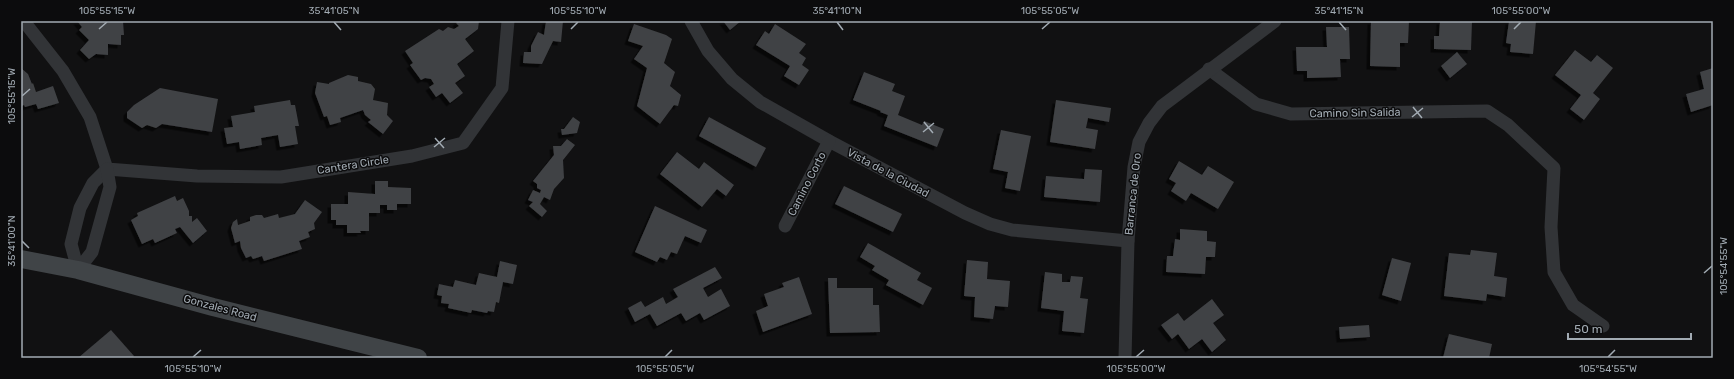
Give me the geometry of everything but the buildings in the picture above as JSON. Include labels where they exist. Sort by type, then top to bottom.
[{"type":"street","points":[[26,21],[26,24],[63,71],[90,117],[108,169],[110,187],[92,252],[78,270]]},
{"type":"street","name":"Cantera Circle","points":[[108,169],[197,176],[281,177],[412,156],[463,144],[502,88],[508,21]]},
{"type":"street","name":"Vista de la Ciudad","points":[[691,21],[708,51],[732,79],[760,102],[829,141],[965,213],[990,224],[1012,230],[1128,241]]},
{"type":"street","name":"Barranca de Oro","points":[[1125,358],[1128,241],[1134,167],[1139,142],[1149,123],[1162,106],[1209,69],[1275,21]]},
{"type":"street","name":"Camino Sin Salida","points":[[1209,69],[1256,104],[1291,114],[1487,111],[1508,125],[1554,168],[1551,227],[1554,272],[1573,305],[1603,326]]},
{"type":"street","name":"Camino Corto","points":[[785,226],[829,141]]},
{"type":"street","points":[[78,270],[71,244],[80,208],[92,183],[108,169]]},
{"type":"street","name":"Gonzales Road","points":[[21,259],[78,270],[213,307],[418,358]]}]
